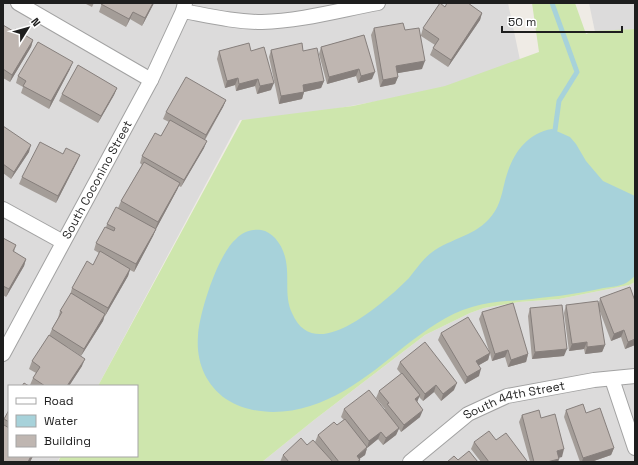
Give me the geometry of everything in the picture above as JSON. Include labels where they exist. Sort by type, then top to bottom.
[{"type":"street","points":[[18,3],[151,80]]},
{"type":"street","points":[[184,7],[226,20],[263,22],[299,18],[378,3]]},
{"type":"street","name":"South Coconino Street","points":[[3,354],[151,80],[184,7]]},
{"type":"street","points":[[3,209],[63,242]]},
{"type":"street","name":"South 44th Street","points":[[410,462],[468,414],[507,396],[594,380],[635,376]]},
{"type":"street","points":[[612,379],[635,448]]},
{"type":"shaded area","points":[[3,3],[508,3],[520,60],[449,88],[280,119],[240,120],[99,385],[8,385],[8,457],[60,457],[57,462],[3,462]]},
{"type":"shaded area","points":[[589,3],[635,3],[635,29],[595,32]]},
{"type":"shaded area","points":[[635,282],[635,462],[262,462],[425,335],[470,313],[484,308],[519,302],[559,299],[629,285]]},
{"type":"green space","points":[[532,3],[575,3],[586,34],[594,31],[635,29],[635,282],[629,285],[559,299],[519,302],[484,308],[470,313],[425,335],[262,462],[58,462],[60,457],[138,457],[138,385],[99,385],[242,120],[353,106],[445,86],[539,52]]},
{"type":"water","points":[[552,129],[570,137],[586,161],[603,181],[635,196],[635,276],[629,281],[620,285],[580,293],[503,301],[478,305],[463,310],[445,318],[429,328],[360,381],[328,399],[310,406],[273,412],[254,410],[243,407],[226,399],[212,386],[200,363],[198,345],[199,326],[216,270],[229,247],[244,233],[254,230],[263,230],[275,238],[281,247],[287,266],[289,304],[292,313],[300,326],[310,332],[321,334],[334,332],[346,327],[380,304],[406,281],[424,259],[435,250],[475,230],[489,219],[495,211],[501,198],[510,166],[518,151],[529,139],[543,131]]},
{"type":"building","points":[[153,3],[145,18],[133,12],[129,19],[101,4]]},
{"type":"building","points":[[440,3],[445,7],[447,3],[468,3],[482,13],[451,60],[433,48],[439,39],[423,28]]},
{"type":"building","points":[[403,23],[405,30],[419,28],[425,61],[396,66],[398,77],[383,80],[374,28]]},
{"type":"building","points":[[3,25],[13,31],[15,29],[33,40],[12,75],[3,69]]},
{"type":"building","points":[[364,35],[375,72],[361,76],[359,69],[329,77],[321,47]]},
{"type":"building","points":[[38,42],[73,62],[51,101],[23,86],[26,81],[18,76]]},
{"type":"building","points":[[249,43],[251,51],[264,47],[274,83],[260,86],[258,79],[239,84],[238,78],[227,81],[219,51]]},
{"type":"building","points":[[302,43],[303,51],[317,48],[324,81],[303,85],[304,92],[281,96],[271,50]]},
{"type":"building","points":[[78,65],[117,88],[101,116],[62,94]]},
{"type":"building","points":[[186,77],[226,100],[206,135],[166,112]]},
{"type":"building","points":[[170,120],[207,141],[184,180],[142,156],[155,133],[161,136]]},
{"type":"building","points":[[3,126],[31,145],[14,172],[3,164]]},
{"type":"building","points":[[40,142],[63,154],[66,148],[80,155],[58,196],[22,177]]},
{"type":"building","points":[[144,162],[180,183],[158,222],[121,201]]},
{"type":"building","points":[[116,207],[156,229],[136,264],[96,243],[105,227],[114,231],[115,228],[107,224]]},
{"type":"building","points":[[3,238],[16,245],[13,251],[26,259],[9,289],[3,286]]},
{"type":"building","points":[[100,251],[130,269],[108,308],[72,288],[87,261],[93,265]]},
{"type":"building","points":[[630,287],[635,301],[635,339],[628,342],[624,330],[614,334],[600,298]]},
{"type":"building","points":[[71,293],[105,314],[84,349],[52,329],[62,312],[60,311]]},
{"type":"building","points":[[598,301],[605,345],[587,347],[587,342],[572,344],[566,305]]},
{"type":"building","points":[[513,303],[528,354],[511,360],[508,350],[495,354],[482,312]]},
{"type":"building","points":[[562,305],[567,349],[535,352],[530,308]]},
{"type":"building","points":[[468,317],[490,353],[476,361],[481,369],[467,377],[441,333]]},
{"type":"building","points":[[49,335],[85,359],[68,385],[44,385],[33,378],[40,367],[32,361]]},
{"type":"building","points":[[425,342],[457,383],[443,394],[436,385],[425,394],[400,362]]},
{"type":"building","points":[[402,373],[420,395],[415,399],[423,410],[404,425],[387,404],[389,403],[379,391]]},
{"type":"building","points":[[369,390],[399,428],[386,438],[381,432],[369,441],[344,409]]},
{"type":"building","points":[[583,404],[586,413],[600,408],[614,448],[583,458],[566,410]]},
{"type":"building","points":[[539,410],[541,418],[555,414],[564,449],[557,451],[559,459],[547,462],[534,462],[522,415]]},
{"type":"building","points":[[8,412],[8,421],[4,419]]},
{"type":"building","points":[[345,419],[367,447],[357,456],[360,460],[357,462],[339,462],[318,435],[334,422],[337,425]]},
{"type":"building","points":[[4,425],[8,427],[8,457],[30,457],[28,462],[3,462]]},
{"type":"building","points":[[489,431],[496,440],[506,433],[527,461],[489,462],[474,442]]},
{"type":"building","points":[[301,438],[307,445],[313,440],[333,462],[289,462],[283,455]]},
{"type":"building","points":[[469,451],[478,462],[447,462],[454,456],[458,460]]},
{"type":"waterway","points":[[552,3],[577,72],[559,101],[555,130]]}]
